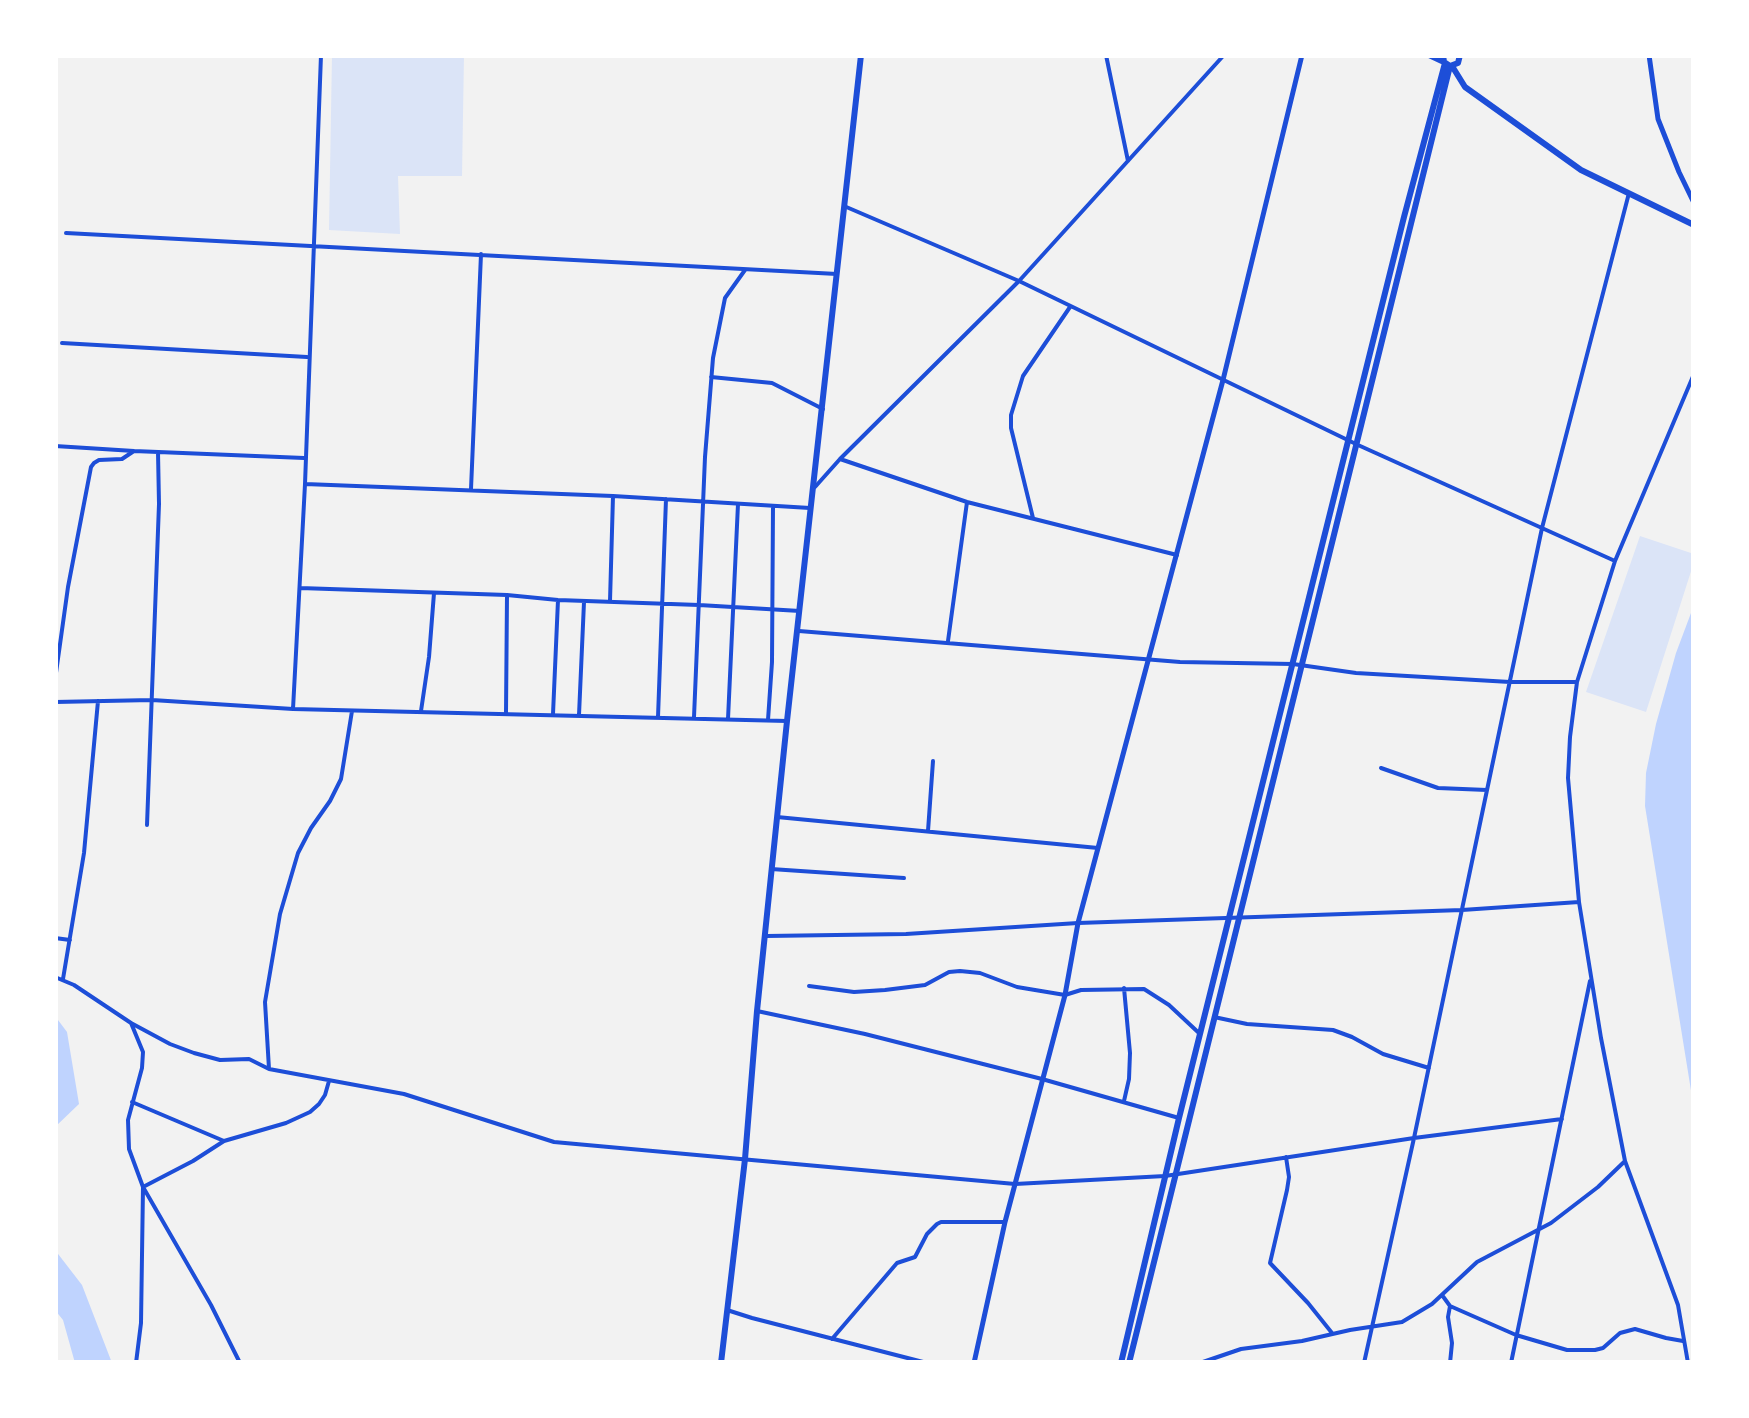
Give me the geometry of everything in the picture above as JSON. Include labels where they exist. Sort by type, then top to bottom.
[{"type":"main road","points":[[721,1363],[776,817],[862,55]]},
{"type":"main road","points":[[974,1363],[1015,1184],[1065,995],[1078,923],[1223,380],[1302,55]]},
{"type":"main road","points":[[1429,55],[1453,60]]},
{"type":"main road","points":[[1648,55],[1658,120],[1694,202]]},
{"type":"main road","points":[[1453,60],[1466,87],[1581,170],[1694,224]]},
{"type":"main road","points":[[1121,1363],[1179,1118],[1297,664],[1404,217],[1453,60]]},
{"type":"main road","points":[[1297,664],[1358,445],[1453,60]]},
{"type":"main road","points":[[1129,1363],[1214,1017],[1234,918]]},
{"type":"street","points":[[293,709],[306,484],[321,55]]},
{"type":"street","points":[[1106,55],[1128,161]]},
{"type":"street","points":[[815,488],[1020,281],[1224,55]]},
{"type":"street","points":[[1365,1362],[1542,528],[1628,193]]},
{"type":"street","points":[[844,206],[1020,281],[1358,445],[1616,561]]},
{"type":"street","points":[[66,233],[837,274]]},
{"type":"street","points":[[472,491],[481,254]]},
{"type":"street","points":[[694,718],[711,378],[725,298],[746,269]]},
{"type":"street","points":[[1033,519],[1011,415],[1023,376],[1070,307]]},
{"type":"street","points":[[62,343],[309,357]]},
{"type":"street","points":[[1688,1363],[1678,1305],[1624,1161],[1579,902],[1568,778],[1577,682],[1616,561],[1694,374]]},
{"type":"street","points":[[711,378],[772,384],[823,409]]},
{"type":"street","points":[[55,446],[306,458]]},
{"type":"street","points":[[55,680],[91,467],[98,460],[124,458],[134,451]]},
{"type":"street","points":[[147,825],[158,452]]},
{"type":"street","points":[[840,459],[967,502],[1177,555]]},
{"type":"street","points":[[306,484],[812,508]]},
{"type":"street","points":[[610,602],[613,496]]},
{"type":"street","points":[[658,717],[666,499]]},
{"type":"street","points":[[948,642],[967,502]]},
{"type":"street","points":[[728,719],[738,504]]},
{"type":"street","points":[[768,720],[773,506]]},
{"type":"street","points":[[300,588],[800,611]]},
{"type":"street","points":[[421,710],[434,593]]},
{"type":"street","points":[[506,713],[507,596]]},
{"type":"street","points":[[553,714],[558,600]]},
{"type":"street","points":[[579,715],[584,602]]},
{"type":"street","points":[[798,631],[1180,662],[1297,664],[1356,673],[1577,682]]},
{"type":"street","points":[[63,979],[84,853],[98,700]]},
{"type":"street","points":[[55,702],[152,700],[293,709],[787,721]]},
{"type":"street","points":[[269,1069],[265,1002],[280,914],[298,853],[341,779],[352,710]]},
{"type":"street","points":[[928,831],[933,761]]},
{"type":"street","points":[[1381,768],[1438,788],[1487,790]]},
{"type":"street","points":[[776,817],[1098,848]]},
{"type":"street","points":[[771,869],[904,878]]},
{"type":"street","points":[[766,936],[906,934],[1579,902]]},
{"type":"street","points":[[55,938],[70,940]]},
{"type":"street","points":[[810,986],[854,992],[885,990],[925,986],[949,972],[960,972],[980,973],[1022,988],[1065,995],[1076,990],[1144,989],[1201,1035]]},
{"type":"street","points":[[1512,1363],[1591,974]]},
{"type":"street","points":[[55,977],[194,1054],[220,1060],[249,1060],[269,1069],[404,1094],[554,1142],[1015,1184],[1166,1176],[1562,1119]]},
{"type":"street","points":[[1124,988],[1130,1053],[1124,1101]]},
{"type":"street","points":[[757,1011],[865,1034],[1179,1118]]},
{"type":"street","points":[[1214,1017],[1247,1024],[1334,1030],[1383,1054],[1428,1068]]},
{"type":"street","points":[[132,1023],[142,1052],[142,1068],[128,1120],[129,1149],[143,1187],[240,1363]]},
{"type":"street","points":[[143,1187],[224,1141],[310,1112],[325,1095],[329,1081]]},
{"type":"street","points":[[132,1102],[224,1141]]},
{"type":"street","points":[[1286,1156],[1289,1177],[1270,1264],[1332,1333]]},
{"type":"street","points":[[1200,1363],[1240,1349],[1402,1322],[1427,1308],[1478,1262],[1551,1223],[1624,1161]]},
{"type":"street","points":[[136,1363],[141,1322],[143,1187]]},
{"type":"street","points":[[832,1338],[897,1263],[915,1257],[937,1224],[1006,1222]]},
{"type":"street","points":[[1442,1295],[1450,1306],[1567,1350],[1603,1348],[1620,1332],[1636,1328],[1684,1341]]},
{"type":"street","points":[[1450,1306],[1450,1363]]},
{"type":"street","points":[[728,1310],[927,1363]]},
{"type":"street","points":[[892,1363],[894,1355]]},
{"type":"shaded area","points":[[332,55],[464,55],[462,176],[398,176],[400,234],[329,230]]},
{"type":"shaded area","points":[[1640,536],[1694,554],[1646,712],[1586,692]]},
{"type":"water","points":[[1694,605],[1694,1109],[1645,806],[1646,773],[1656,724]]},
{"type":"water","points":[[55,1016],[67,1032],[79,1104],[55,1127]]},
{"type":"water","points":[[55,1250],[82,1285],[112,1363],[75,1363],[63,1320],[55,1310]]}]
